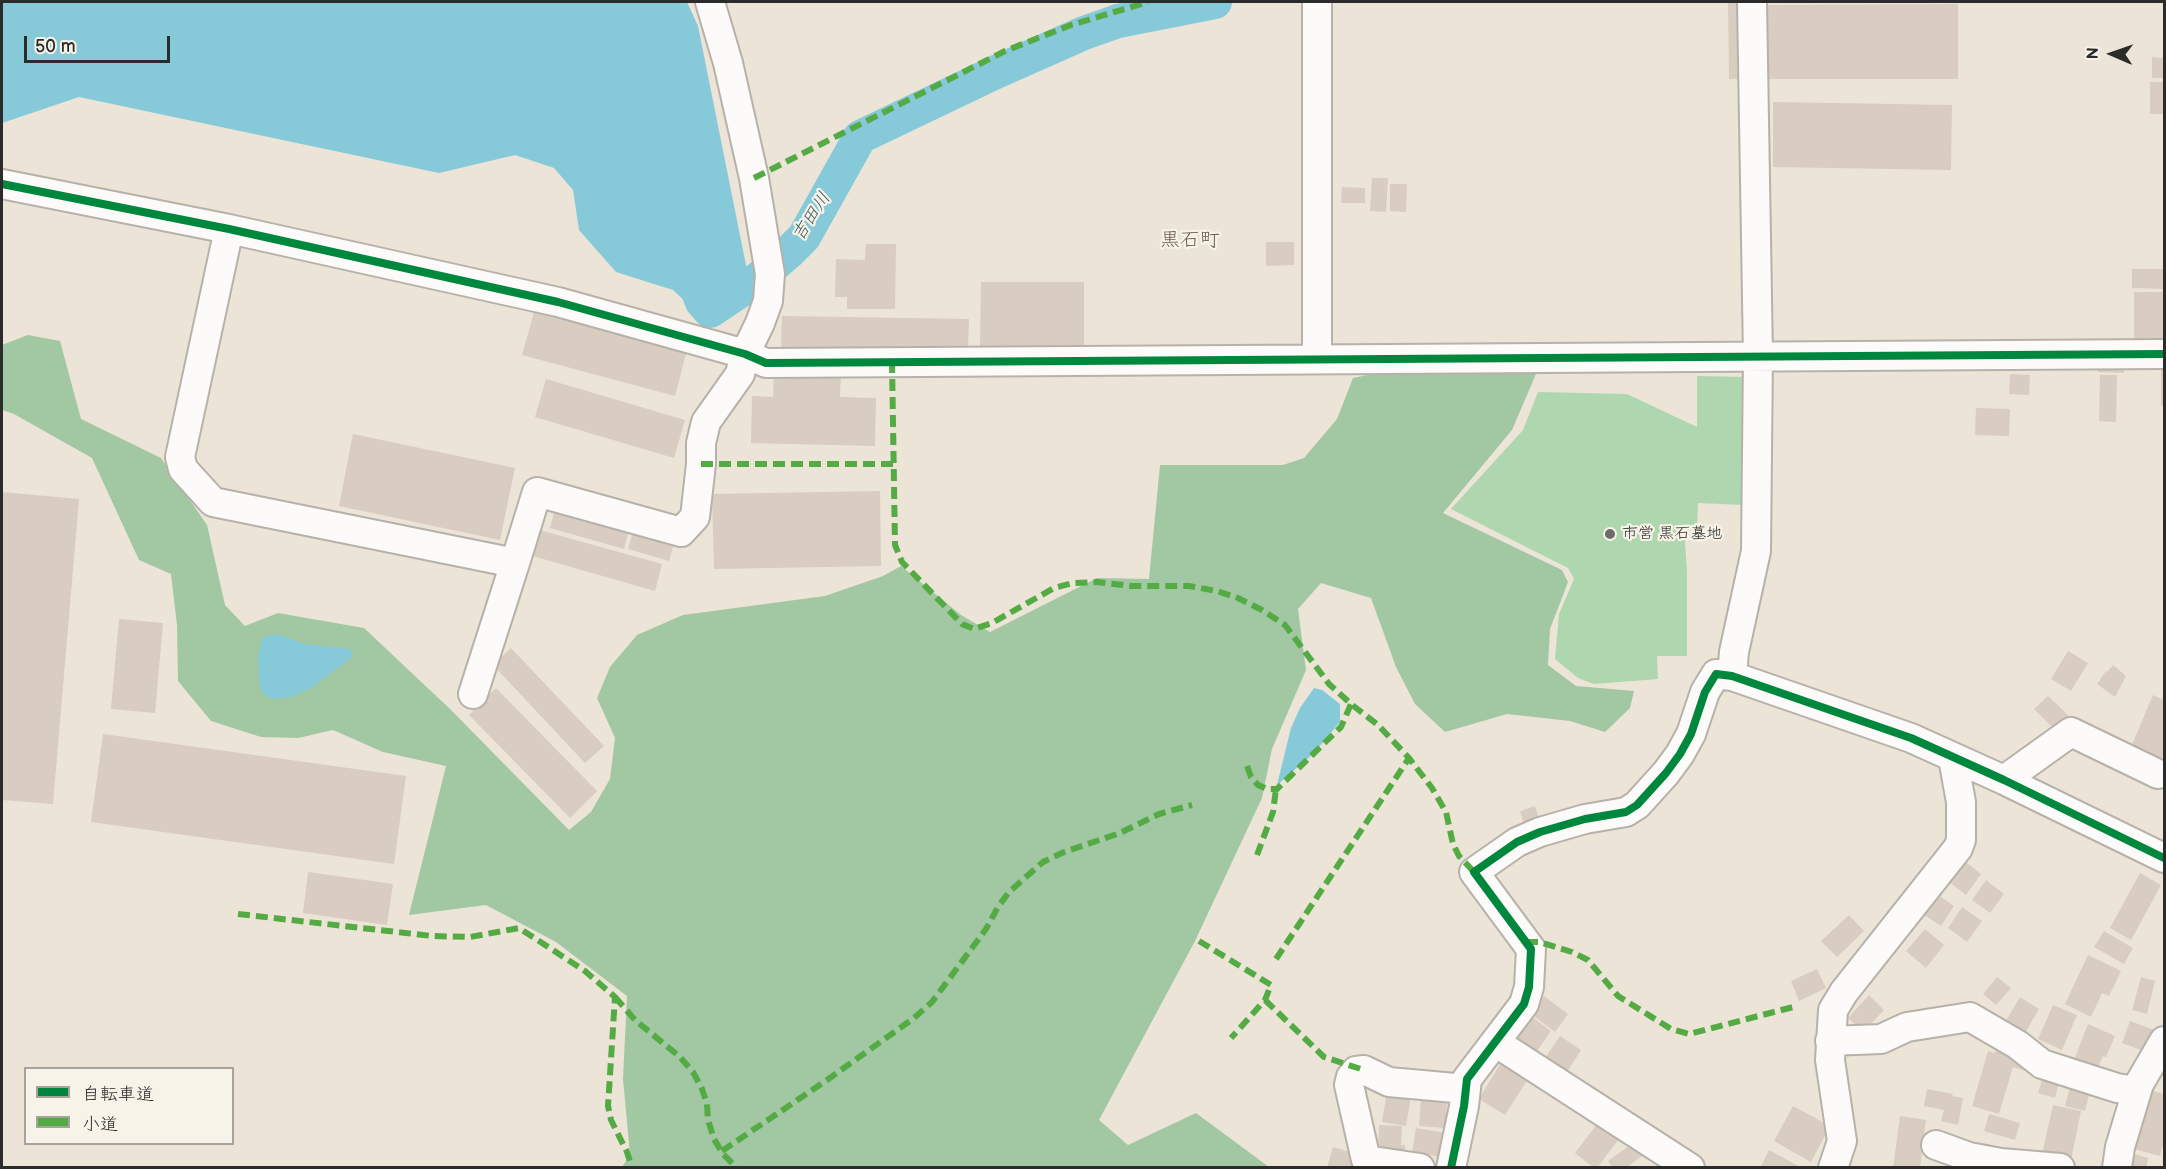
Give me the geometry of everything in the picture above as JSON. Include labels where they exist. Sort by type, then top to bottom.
[{"type":"street","points":[[473,694],[537,492],[681,532],[695,517],[701,443],[706,422],[740,374],[745,354],[768,301],[770,274],[754,178],[728,63],[710,2]]},
{"type":"street","points":[[1317,2],[1317,359]]},
{"type":"street","points":[[1732,676],[1734,652],[1756,551],[1758,357],[1752,2]]},
{"type":"street","points":[[2,184],[229,229],[558,302],[745,354],[766,363],[2164,354]]},
{"type":"street","points":[[229,229],[180,457],[183,469],[213,502],[515,563]]},
{"type":"street","points":[[1451,1167],[1464,1106],[1467,1079],[1524,1004],[1529,987],[1531,949],[1474,872],[1517,842],[1539,832],[1585,819],[1626,812],[1637,805],[1660,781],[1680,754],[1691,734],[1705,692],[1716,674],[1732,676],[1911,738],[2004,780],[2164,858]]},
{"type":"street","points":[[2004,780],[2071,732],[2158,774]]},
{"type":"street","points":[[1833,1167],[1842,1141],[1831,1079],[1830,1041],[1833,1010],[1844,992],[1958,848],[1961,840],[1961,802],[1953,758]]},
{"type":"street","points":[[1830,1041],[1881,1039],[1907,1027],[1970,1017],[2018,1045],[2042,1064],[2116,1088],[2136,1091]]},
{"type":"street","points":[[2117,1167],[2120,1146],[2136,1091],[2164,1041]]},
{"type":"street","points":[[1495,1042],[1690,1167]]},
{"type":"street","points":[[1420,1167],[1366,1160],[1349,1085],[1352,1077],[1356,1071],[1364,1070],[1389,1082],[1466,1089]]},
{"type":"street","points":[[1936,1145],[1999,1165],[2060,1167]]},
{"type":"green space","points":[[28,335],[60,341],[81,419],[161,458],[207,525],[225,605],[245,626],[278,613],[364,628],[450,709],[569,830],[591,812],[610,779],[615,738],[597,698],[610,667],[637,635],[683,615],[825,596],[883,576],[901,566],[961,615],[990,632],[1097,578],[1149,579],[1160,465],[1283,465],[1304,458],[1337,419],[1353,378],[1377,373],[1424,369],[1536,374],[1512,430],[1443,513],[1562,570],[1568,582],[1550,629],[1548,665],[1576,686],[1634,691],[1630,708],[1605,732],[1570,721],[1507,714],[1445,732],[1415,704],[1396,667],[1371,598],[1321,583],[1298,609],[1306,670],[1272,749],[1262,798],[1195,941],[1099,1120],[1128,1145],[1196,1113],[1269,1167],[622,1167],[630,1155],[623,1079],[627,996],[556,942],[486,905],[409,915],[446,766],[383,752],[333,730],[298,738],[261,737],[211,721],[178,681],[177,625],[171,574],[139,560],[92,458],[14,414],[2,410],[2,345]]},
{"type":"green space","points":[[1697,376],[1747,377],[1744,505],[1698,503],[1697,528],[1684,527],[1687,571],[1687,656],[1657,656],[1658,679],[1594,684],[1578,678],[1555,659],[1559,614],[1574,579],[1568,568],[1451,509],[1523,430],[1538,392],[1627,394],[1697,427]]},
{"type":"water","points":[[2,2],[687,2],[698,26],[747,270],[697,312],[673,290],[616,272],[579,230],[573,190],[554,168],[515,155],[439,173],[79,97],[2,123]]},
{"type":"water","points":[[268,635],[281,635],[305,644],[349,649],[352,657],[311,688],[291,697],[275,699],[265,696],[260,688],[258,659],[262,639]]},
{"type":"water","points":[[1314,688],[1322,690],[1340,704],[1340,722],[1314,753],[1277,785],[1291,728],[1300,708]]},
{"type":"building","points":[[1728,2],[1744,2],[1744,79],[1729,79]]},
{"type":"building","points":[[1958,4],[1958,79],[1767,79],[1767,5]]},
{"type":"building","points":[[2152,57],[2164,58],[2164,78],[2152,78]]},
{"type":"building","points":[[2150,82],[2164,82],[2164,114],[2150,114]]},
{"type":"building","points":[[1773,102],[1952,105],[1951,170],[1773,167]]},
{"type":"building","points":[[1372,178],[1388,178],[1386,212],[1370,211]]},
{"type":"building","points":[[1390,184],[1407,184],[1406,212],[1390,211]]},
{"type":"building","points":[[1342,187],[1365,188],[1365,203],[1341,203]]},
{"type":"building","points":[[1266,242],[1294,242],[1294,265],[1266,266]]},
{"type":"building","points":[[866,244],[896,244],[895,309],[847,309],[847,297],[835,297],[836,259],[865,260]]},
{"type":"building","points":[[2132,269],[2164,269],[2164,289],[2132,288]]},
{"type":"building","points":[[981,282],[1084,282],[1084,348],[980,347]]},
{"type":"building","points":[[2134,292],[2164,292],[2164,340],[2134,340]]},
{"type":"building","points":[[535,309],[687,350],[675,396],[522,355]]},
{"type":"building","points":[[782,316],[969,319],[968,350],[781,347]]},
{"type":"building","points":[[2098,359],[2125,360],[2124,373],[2098,372]]},
{"type":"building","points":[[2161,367],[2164,367],[2164,406],[2161,406]]},
{"type":"building","points":[[774,369],[841,370],[840,397],[876,398],[875,446],[751,443],[752,396],[773,397]]},
{"type":"building","points":[[2010,374],[2030,375],[2029,395],[2009,394]]},
{"type":"building","points":[[2100,375],[2117,375],[2116,422],[2099,421]]},
{"type":"building","points":[[546,379],[685,420],[674,458],[535,417]]},
{"type":"building","points":[[1976,408],[2010,409],[2009,436],[1975,435]]},
{"type":"building","points":[[353,434],[515,468],[500,540],[339,506]]},
{"type":"building","points":[[880,491],[881,566],[714,569],[712,494]]},
{"type":"building","points":[[2,492],[79,499],[53,804],[2,800]]},
{"type":"building","points":[[556,505],[630,526],[624,549],[550,528]]},
{"type":"building","points":[[536,529],[662,564],[655,591],[529,555]]},
{"type":"building","points":[[634,529],[675,540],[669,561],[628,549]]},
{"type":"building","points":[[119,619],[163,623],[155,713],[111,709]]},
{"type":"building","points":[[511,648],[604,746],[585,763],[493,665]]},
{"type":"building","points":[[2068,651],[2088,663],[2071,691],[2051,679]]},
{"type":"building","points":[[2113,665],[2126,676],[2115,697],[2097,684]]},
{"type":"building","points":[[496,688],[597,791],[570,818],[469,715]]},
{"type":"building","points":[[2153,695],[2164,700],[2164,753],[2158,767],[2128,754]]},
{"type":"building","points":[[2048,696],[2068,715],[2054,729],[2034,709]]},
{"type":"building","points":[[103,734],[406,776],[394,864],[91,822]]},
{"type":"building","points":[[1535,806],[1540,821],[1524,825],[1520,811]]},
{"type":"building","points":[[1963,860],[1981,874],[1966,895],[1948,881]]},
{"type":"building","points":[[308,872],[393,884],[387,925],[303,913]]},
{"type":"building","points":[[2140,873],[2161,885],[2131,940],[2110,928]]},
{"type":"building","points":[[1986,880],[2004,894],[1990,913],[1972,900]]},
{"type":"building","points":[[1934,892],[1954,906],[1941,926],[1920,912]]},
{"type":"building","points":[[1962,907],[1982,921],[1967,942],[1948,928]]},
{"type":"building","points":[[1849,915],[1864,931],[1837,957],[1821,941]]},
{"type":"building","points":[[1925,929],[1944,945],[1926,968],[1906,951]]},
{"type":"building","points":[[2104,931],[2133,948],[2124,964],[2094,947]]},
{"type":"building","points":[[2088,955],[2121,971],[2109,996],[2102,993],[2091,1017],[2065,1004]]},
{"type":"building","points":[[1817,969],[1826,988],[1799,1001],[1791,981]]},
{"type":"building","points":[[1997,977],[2011,988],[1996,1005],[1983,994]]},
{"type":"building","points":[[2141,977],[2155,981],[2147,1014],[2132,1010]]},
{"type":"building","points":[[1869,995],[1884,1010],[1863,1032],[1848,1018]]},
{"type":"building","points":[[1544,996],[1568,1014],[1555,1032],[1531,1014]]},
{"type":"building","points":[[2020,997],[2039,1009],[2022,1038],[2003,1026]]},
{"type":"building","points":[[2053,1005],[2077,1015],[2062,1050],[2038,1039]]},
{"type":"building","points":[[1531,1016],[1551,1031],[1535,1054],[1514,1039]]},
{"type":"building","points":[[2130,1021],[2157,1031],[2149,1053],[2122,1043]]},
{"type":"building","points":[[2088,1024],[2115,1036],[2094,1077],[2071,1068]]},
{"type":"building","points":[[1560,1036],[1581,1050],[1565,1075],[1543,1061]]},
{"type":"building","points":[[1997,1048],[2033,1059],[2029,1072],[2013,1067],[1999,1114],[1972,1106],[1988,1051],[1995,1053]]},
{"type":"building","points":[[1503,1059],[1530,1076],[1505,1115],[1479,1099]]},
{"type":"building","points":[[2044,1074],[2060,1078],[2055,1098],[2038,1093]]},
{"type":"building","points":[[2071,1082],[2091,1087],[2085,1111],[2065,1106]]},
{"type":"building","points":[[1927,1089],[1963,1098],[1958,1125],[1941,1121],[1944,1110],[1924,1106]]},
{"type":"building","points":[[2146,1089],[2164,1094],[2164,1140],[2160,1156],[2130,1148]]},
{"type":"building","points":[[1387,1092],[1411,1096],[1406,1126],[1382,1122]]},
{"type":"building","points":[[1421,1098],[1447,1100],[1445,1128],[1419,1126]]},
{"type":"building","points":[[2053,1105],[2081,1111],[2070,1165],[2041,1159]]},
{"type":"building","points":[[1793,1106],[1830,1126],[1811,1162],[1774,1141]]},
{"type":"building","points":[[1989,1114],[2020,1123],[2015,1140],[1984,1131]]},
{"type":"building","points":[[1900,1116],[1926,1120],[1920,1168],[1893,1168]]},
{"type":"building","points":[[1597,1124],[1618,1140],[1597,1168],[1594,1168],[1575,1153]]},
{"type":"building","points":[[1379,1125],[1402,1126],[1401,1145],[1405,1145],[1405,1159],[1378,1149]]},
{"type":"building","points":[[1416,1128],[1446,1133],[1443,1157],[1412,1153]]},
{"type":"building","points":[[1637,1140],[1646,1153],[1626,1168],[1613,1168],[1608,1161]]},
{"type":"building","points":[[1333,1147],[1360,1155],[1357,1168],[1327,1168]]},
{"type":"building","points":[[1769,1150],[1802,1168],[1760,1168]]},
{"type":"building","points":[[2128,1152],[2148,1158],[2146,1168],[2124,1164]]},
{"type":"waterway","name":"吉田川","points":[[686,261],[702,302],[710,311],[758,279],[804,237],[860,137],[1084,33],[1118,21],[1215,2]]},
{"type":"marked path","points":[[754,178],[1005,51],[1071,25],[1148,2]]},
{"type":"marked path","points":[[892,361],[895,545],[902,562],[962,624],[974,629],[992,623],[1054,588],[1073,583],[1189,586],[1217,591],[1238,598],[1285,625],[1329,684],[1378,725],[1409,758],[1432,788],[1446,812],[1453,844],[1459,856],[1474,872]]},
{"type":"marked path","points":[[701,464],[893,464]]},
{"type":"marked path","points":[[1247,766],[1251,777],[1258,785],[1267,789],[1277,789],[1341,727],[1351,704]]},
{"type":"marked path","points":[[1276,959],[1409,758]]},
{"type":"marked path","points":[[1257,855],[1273,812],[1276,789]]},
{"type":"marked path","points":[[722,1151],[827,1080],[914,1018],[932,1002],[986,929],[1009,892],[1043,862],[1064,852],[1120,833],[1159,814],[1192,805]]},
{"type":"marked path","points":[[238,914],[432,936],[470,937],[519,928],[585,971],[615,997],[608,1106],[611,1120],[627,1152],[632,1168]]},
{"type":"marked path","points":[[1199,941],[1271,985],[1265,1000],[1231,1038]]},
{"type":"marked path","points":[[1526,942],[1539,942],[1572,952],[1588,960],[1618,996],[1671,1029],[1689,1034],[1797,1006]]},
{"type":"marked path","points":[[615,997],[635,1020],[680,1057],[693,1072],[707,1104],[708,1120],[714,1139],[723,1154],[737,1168]]},
{"type":"marked path","points":[[1265,1000],[1324,1057],[1364,1070]]},
{"type":"cycle path","points":[[2,184],[229,229],[558,302],[745,354],[766,363],[2164,354]]},
{"type":"cycle path","points":[[1451,1168],[1464,1106],[1467,1079],[1524,1004],[1529,987],[1531,949],[1474,872],[1517,842],[1540,832],[1585,819],[1626,812],[1637,805],[1680,754],[1691,734],[1705,692],[1716,674],[1732,676],[1911,738],[2004,780],[2164,858]]},
{"type":"place","name":"市営 黒石墓地","points":[[1610,534]]},
{"type":"district","name":"黒石町","points":[[1190,241]]}]
